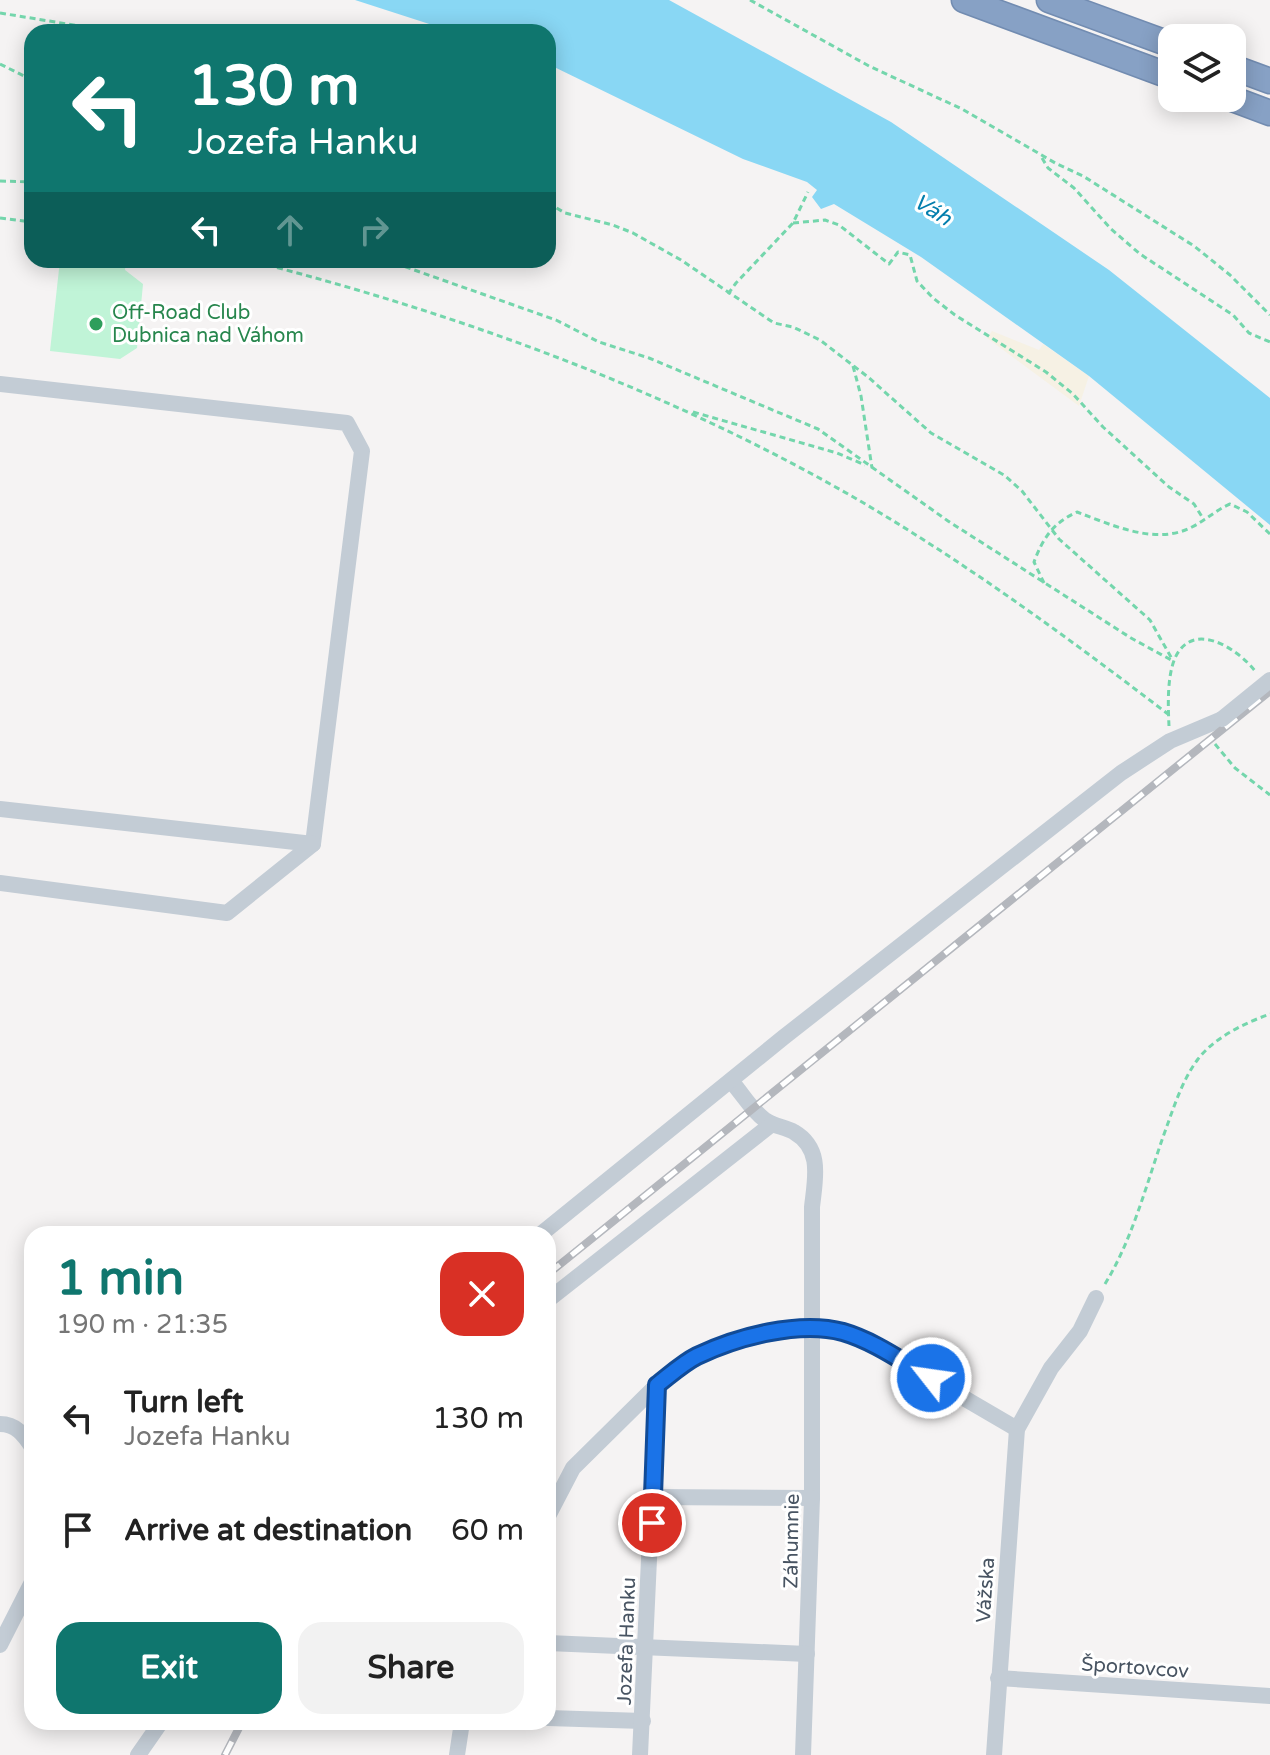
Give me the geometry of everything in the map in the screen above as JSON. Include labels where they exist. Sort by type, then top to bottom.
[{"type":"highway","points":[[964,0],[1158,72]]},
{"type":"highway","points":[[1049,0],[1158,40]]},
{"type":"highway","points":[[1246,72],[1270,81]]},
{"type":"highway","points":[[1246,104],[1270,113]]},
{"type":"street","points":[[0,384],[347,423],[362,451],[313,844],[227,913],[0,883]]},
{"type":"street","points":[[551,1226],[1121,773],[1170,741],[1222,719],[1265,679]]},
{"type":"street","points":[[0,809],[313,844]]},
{"type":"street","name":"Záhumnie","points":[[731,1081],[757,1113],[805,1140],[816,1163],[812,1207],[812,1498],[803,1755]]},
{"type":"street","points":[[556,1294],[772,1124]]},
{"type":"street","points":[[556,1501],[573,1468],[657,1385],[695,1357],[750,1336],[812,1328],[843,1332],[880,1349],[1017,1429],[1051,1368],[1080,1331],[1096,1298]]},
{"type":"street","name":"Jozefa Hanku","points":[[640,1755],[657,1385]]},
{"type":"street","points":[[0,1424],[8,1424],[24,1434]]},
{"type":"street","name":"Vážska","points":[[994,1755],[1017,1429]]},
{"type":"street","points":[[653,1497],[812,1498]]},
{"type":"street","points":[[0,1645],[24,1598]]},
{"type":"street","points":[[556,1643],[807,1654]]},
{"type":"street","name":"Športovcov","points":[[998,1678],[1270,1696]]},
{"type":"street","points":[[556,1718],[643,1721]]},
{"type":"street","points":[[138,1755],[155,1730]]},
{"type":"street","points":[[457,1755],[461,1730]]},
{"type":"path","points":[[750,0],[869,66],[991,124],[1083,176],[1194,246],[1230,275],[1270,315]]},
{"type":"path","points":[[0,13],[67,24]]},
{"type":"path","points":[[0,64],[24,76]]},
{"type":"path","points":[[1041,155],[1048,168],[1074,188],[1111,229],[1140,254],[1233,315],[1249,333],[1270,342]]},
{"type":"path","points":[[0,181],[24,182]]},
{"type":"path","points":[[728,294],[793,223],[808,192]]},
{"type":"path","points":[[556,208],[633,233],[681,260],[774,323],[793,327],[820,340],[931,433],[1004,475],[1022,491],[1051,529],[1078,557],[1150,620],[1173,661]]},
{"type":"path","points":[[0,218],[24,221]]},
{"type":"path","points":[[793,223],[825,220],[839,225],[889,264],[898,252],[910,255],[917,281],[933,298],[1046,372],[1073,394],[1103,427],[1169,487],[1194,504],[1204,520]]},
{"type":"path","points":[[278,268],[467,323],[574,363],[683,410],[811,474],[905,528],[1032,611],[1168,714],[1173,661],[1182,647],[1191,641],[1214,640],[1238,652],[1265,679]]},
{"type":"path","points":[[409,268],[556,320],[599,342],[649,358],[818,429],[1044,583],[1173,661]]},
{"type":"path","points":[[853,366],[872,468]]},
{"type":"path","points":[[683,410],[837,453],[872,468]]},
{"type":"path","points":[[1044,583],[1034,562],[1043,538],[1062,519],[1077,512],[1141,533],[1171,535],[1190,528],[1230,504],[1247,512],[1270,534]]},
{"type":"path","points":[[1215,744],[1235,768],[1270,795]]},
{"type":"path","points":[[1096,1298],[1114,1268],[1178,1095],[1198,1059],[1228,1033],[1270,1014]]},
{"type":"green space","name":"Off-Road Club Dubnica nad Váhom","points":[[59,268],[125,268],[143,284],[137,348],[120,359],[50,351]]},
{"type":"sand","points":[[992,331],[1039,350],[1043,344],[1089,376],[1079,406],[987,338]]},
{"type":"water","name":"Váh","points":[[355,0],[669,0],[891,122],[1109,270],[1270,398],[1270,525],[1089,376],[921,257],[834,204],[821,209],[812,197],[817,190],[807,182],[743,159],[556,68],[556,24],[429,24]]},
{"type":"railway","points":[[556,1268],[1270,691]]},
{"type":"railway","points":[[225,1755],[238,1730]]},
{"type":"place","name":"Off-Road Club Dubnica nad Váhom","points":[[96,324]]},
{"type":"route","points":[[652,1523],[657,1385],[695,1357],[750,1336],[812,1328],[843,1332],[931,1378]]}]
